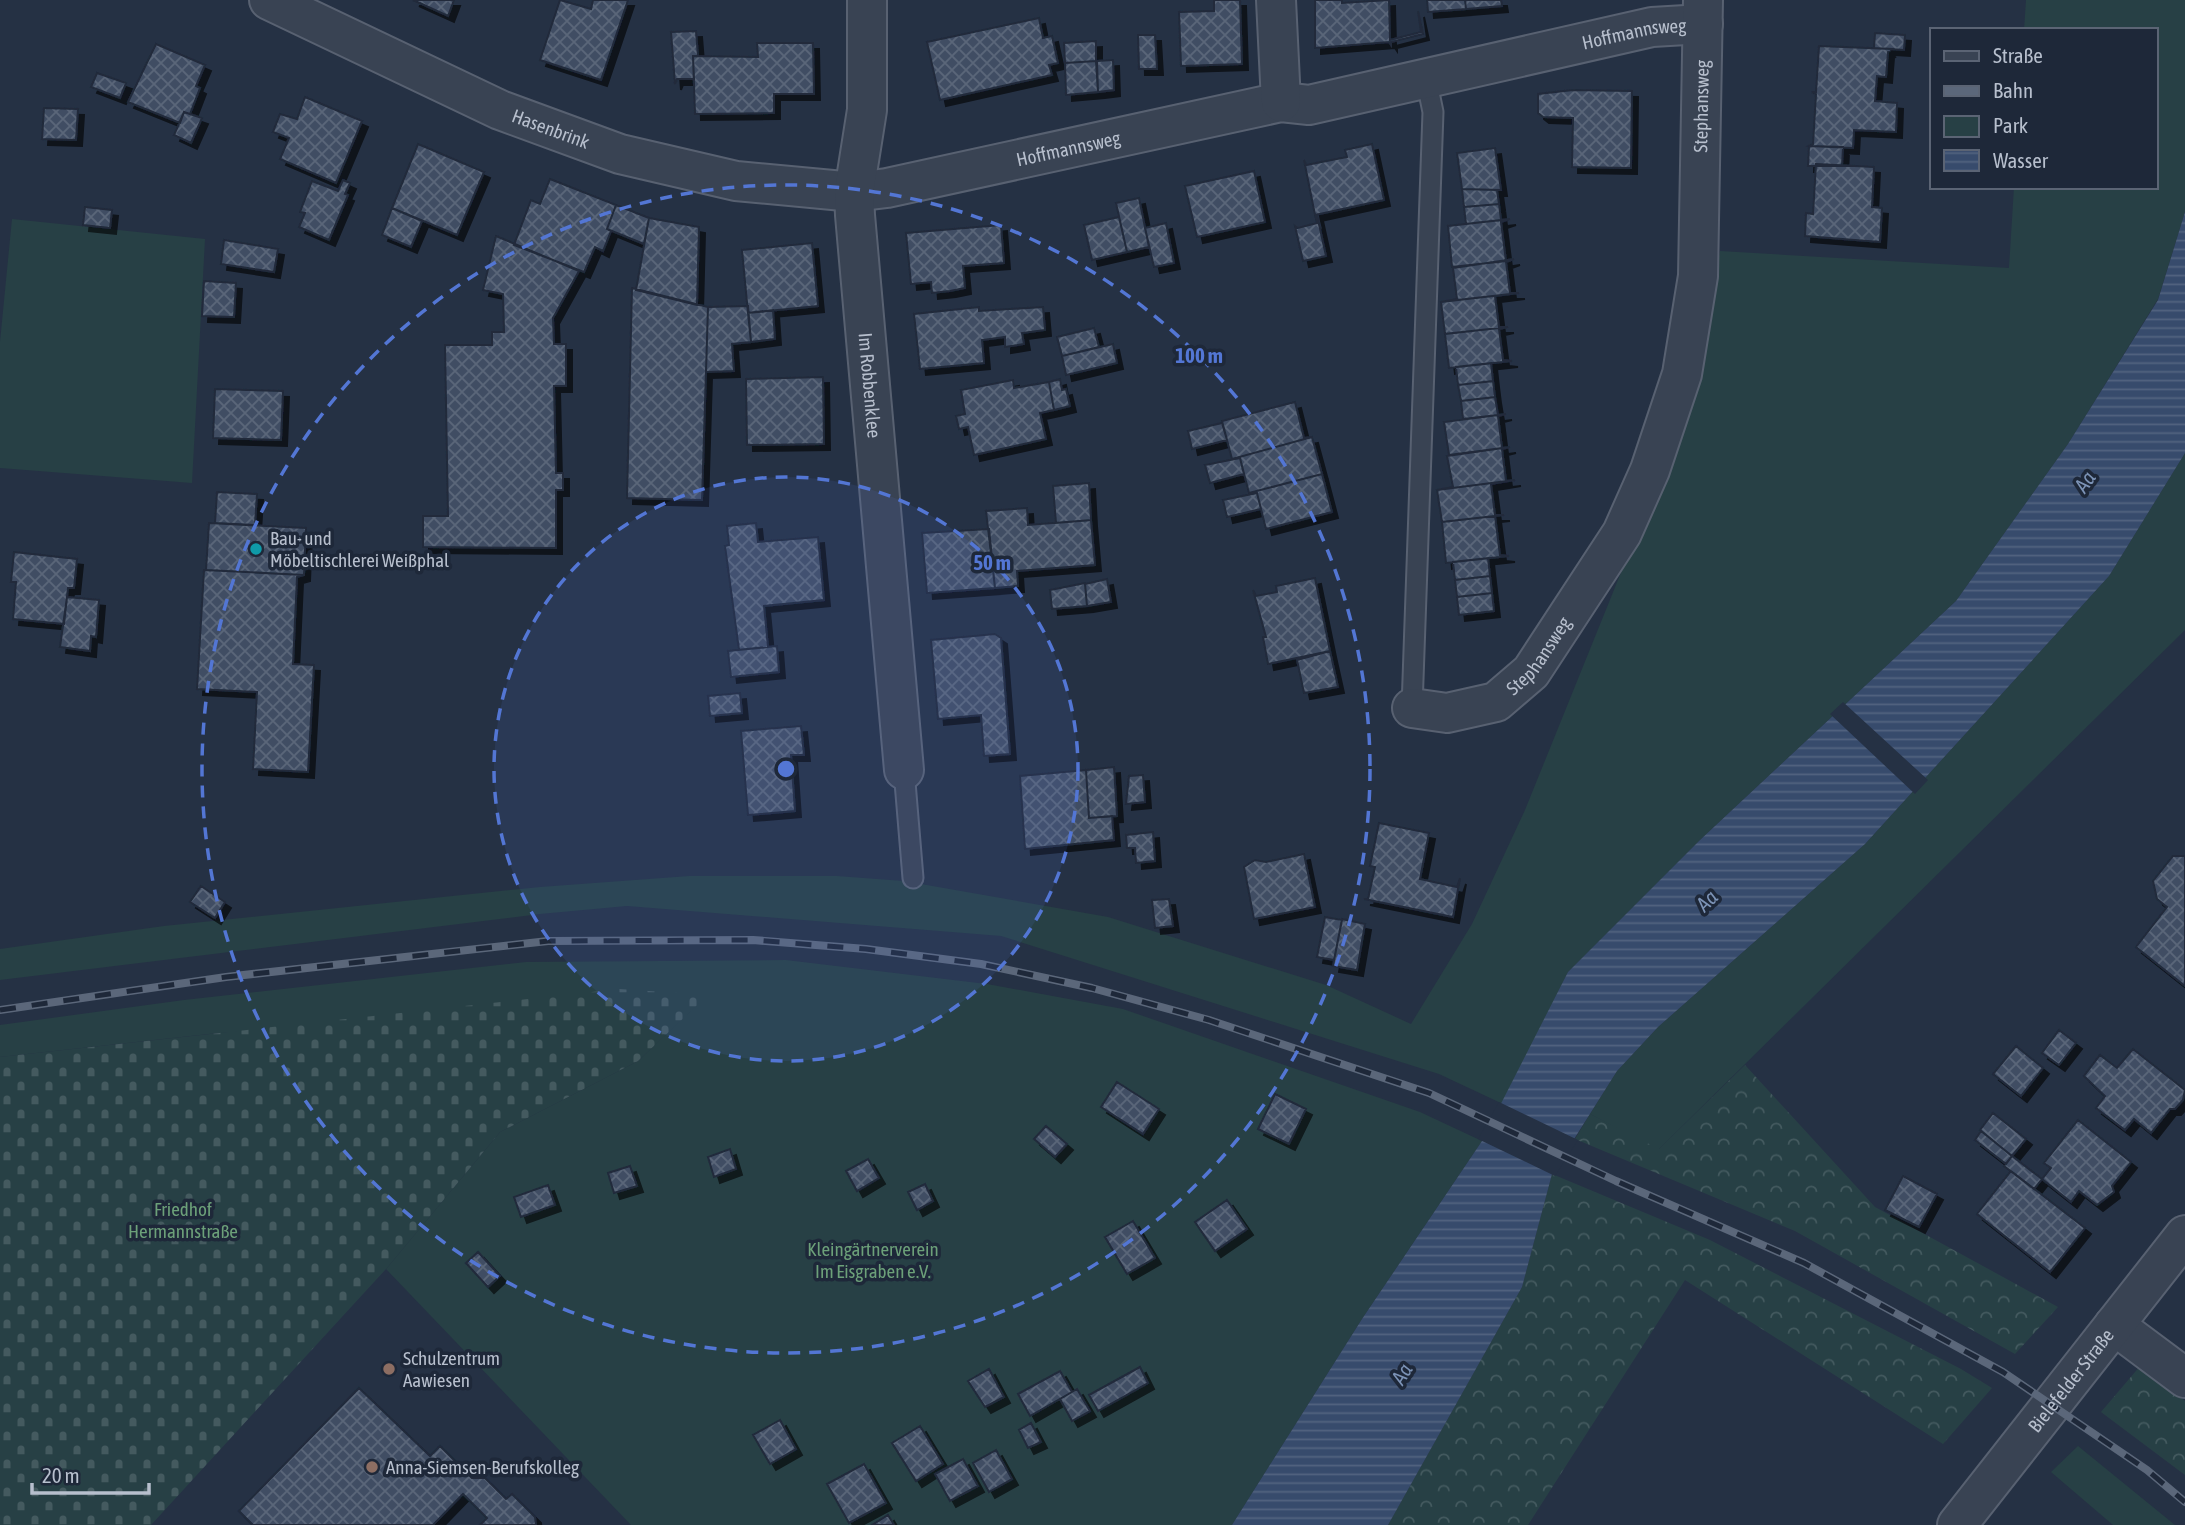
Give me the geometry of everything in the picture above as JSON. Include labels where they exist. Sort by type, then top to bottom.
[{"type":"street","name":"Hasenbrink","points":[[269,0],[500,110],[620,154],[736,181],[854,192]]},
{"type":"street","name":"Im Robbenklee","points":[[867,0],[867,110],[854,192],[904,770]]},
{"type":"street","points":[[1276,0],[1281,102]]},
{"type":"street","name":"Hoffmannsweg","points":[[854,192],[1281,102],[1310,105],[1652,27],[1703,12]]},
{"type":"street","name":"Stephansweg","points":[[1412,708],[1447,713],[1496,702],[1531,672],[1622,533],[1650,470],[1682,374],[1698,276],[1703,12]]},
{"type":"street","name":"Bielefelder Straße","points":[[1957,1525],[2185,1236]]},
{"type":"street","points":[[2114,1325],[2185,1378]]},
{"type":"lane","name":"Stephansweg","points":[[1412,708],[1433,112],[1426,78]]},
{"type":"lane","points":[[904,770],[914,878]]},
{"type":"green space","points":[[2026,0],[2185,0],[2185,212],[2158,299],[2068,444],[1956,601],[1700,840],[1568,972],[1503,1104],[1439,1074],[1001,936],[627,906],[540,914],[0,980],[0,949],[164,926],[540,887],[689,876],[837,876],[904,881],[1108,917],[1326,985],[1411,1024],[1472,924],[1525,810],[1639,528],[1694,387],[1720,251],[2009,268],[2014,189],[2157,189],[2157,28],[2024,28]]},
{"type":"green space","points":[[12,219],[205,239],[192,483],[0,468],[0,342]]},
{"type":"green space","points":[[2185,453],[2185,630],[1658,1150],[1590,1114],[1617,1071],[1658,1027],[1865,844],[2109,576]]},
{"type":"green space","name":"Kleingärtnerverein Im Eisgraben e.V.","points":[[786,960],[987,984],[1123,1009],[1420,1112],[1482,1141],[1362,1319],[1232,1525],[631,1525],[386,1269],[500,1132],[638,1061],[707,995],[209,1034],[0,1057],[0,1025],[184,1000],[526,962]]},
{"type":"green space","name":"Friedhof Hermannstraße","points":[[619,989],[708,995],[638,1061],[500,1132],[386,1269],[151,1525],[0,1525],[0,1057]]},
{"type":"green space","points":[[1745,1065],[1875,1207],[2058,1307],[2015,1354],[1795,1231],[1575,1139],[1590,1114],[1659,1149]]},
{"type":"green space","points":[[1552,1174],[1710,1240],[1961,1369],[1992,1388],[1943,1444],[1685,1280],[1528,1525],[1388,1525],[1522,1287]]},
{"type":"green space","points":[[2141,1365],[2185,1401],[2185,1475],[2101,1412]]},
{"type":"green space","points":[[2078,1446],[2175,1525],[2113,1525],[2051,1472]]},
{"type":"water","name":"Aa","points":[[2185,212],[2185,453],[2109,576],[1865,844],[1658,1027],[1617,1071],[1552,1174],[1522,1287],[1388,1525],[1232,1525],[1362,1319],[1482,1141],[1568,972],[1700,840],[1956,601],[2068,444],[2158,300]]},
{"type":"pier","points":[[1843,702],[1928,780],[1915,794],[1830,714]]},
{"type":"pier","points":[[1499,1102],[1578,1140],[1555,1176],[1478,1139]]},
{"type":"building","points":[[413,0],[454,0],[448,16]]},
{"type":"building","points":[[560,0],[591,9],[593,0],[628,0],[601,80],[540,60]]},
{"type":"building","points":[[1214,0],[1240,0],[1242,64],[1181,66],[1179,12],[1214,11]]},
{"type":"building","points":[[1315,0],[1342,0],[1342,3],[1389,0],[1390,40],[1421,32],[1418,11],[1423,34],[1391,42],[1391,45],[1389,42],[1315,48]]},
{"type":"building","points":[[1427,0],[1465,0],[1466,9],[1428,12]]},
{"type":"building","points":[[1465,0],[1501,0],[1502,6],[1466,9]]},
{"type":"building","points":[[1039,18],[1043,38],[1052,36],[1058,63],[1049,65],[1052,75],[940,100],[927,42]]},
{"type":"building","points":[[696,31],[698,56],[693,56],[694,79],[677,79],[675,84],[671,32]]},
{"type":"building","points":[[1875,33],[1905,35],[1904,50],[1874,48]]},
{"type":"building","points":[[1138,35],[1155,35],[1157,69],[1139,69]]},
{"type":"building","points":[[1096,41],[1096,61],[1065,63],[1064,43]]},
{"type":"building","points":[[757,43],[813,43],[814,94],[774,94],[774,113],[695,114],[693,56],[758,57]]},
{"type":"building","points":[[156,44],[205,65],[196,86],[200,88],[190,114],[184,112],[180,123],[128,102]]},
{"type":"building","points":[[1819,46],[1892,49],[1888,52],[1886,77],[1877,76],[1875,101],[1897,103],[1896,132],[1854,130],[1853,148],[1809,146],[1813,144],[1816,94],[1812,92],[1816,92]]},
{"type":"building","points":[[1113,60],[1114,90],[1098,92],[1097,61]]},
{"type":"building","points":[[1096,61],[1098,92],[1066,95],[1065,63]]},
{"type":"building","points":[[97,73],[126,83],[120,98],[91,87]]},
{"type":"building","points":[[1573,90],[1632,91],[1631,168],[1572,167],[1573,118],[1543,117],[1538,113],[1538,94]]},
{"type":"building","points":[[305,97],[362,121],[336,183],[280,159],[289,138],[273,132],[280,114],[297,119]]},
{"type":"building","points":[[44,108],[78,109],[76,140],[42,139]]},
{"type":"building","points":[[184,112],[202,118],[191,143],[174,135]]},
{"type":"building","points":[[418,144],[484,172],[457,235],[392,208]]},
{"type":"building","points":[[1372,144],[1384,200],[1315,215],[1304,160],[1306,165],[1347,157],[1345,150]]},
{"type":"building","points":[[1809,146],[1843,147],[1842,166],[1808,166]]},
{"type":"building","points":[[1495,148],[1501,190],[1462,189],[1457,153]]},
{"type":"building","points":[[1816,164],[1874,167],[1872,207],[1882,208],[1880,242],[1805,236],[1806,213],[1813,214]]},
{"type":"building","points":[[1254,171],[1265,222],[1197,237],[1185,186]]},
{"type":"building","points":[[550,179],[616,205],[607,229],[611,231],[603,251],[595,247],[584,272],[514,245],[531,200],[540,204]]},
{"type":"building","points":[[343,180],[350,183],[345,194],[348,195],[329,240],[299,227],[305,213],[300,212],[312,181],[338,191]]},
{"type":"building","points":[[1462,189],[1497,190],[1499,204],[1464,207]]},
{"type":"building","points":[[1139,198],[1149,247],[1127,252],[1116,203]]},
{"type":"building","points":[[1499,204],[1501,220],[1466,224],[1464,207]]},
{"type":"building","points":[[616,205],[649,218],[644,244],[607,229]]},
{"type":"building","points":[[85,207],[112,210],[110,228],[83,225]]},
{"type":"building","points":[[392,208],[422,221],[411,247],[382,235]]},
{"type":"building","points":[[1315,215],[1326,256],[1303,261],[1295,226],[1298,228],[1317,223]]},
{"type":"building","points":[[1119,217],[1127,252],[1092,260],[1084,225]]},
{"type":"building","points":[[649,218],[699,227],[697,305],[636,290]]},
{"type":"building","points":[[1510,219],[1501,222],[1506,261],[1452,267],[1448,226]]},
{"type":"building","points":[[1166,223],[1174,263],[1154,267],[1145,228]]},
{"type":"building","points":[[1001,225],[1004,263],[963,266],[965,288],[932,293],[931,282],[911,284],[906,233]]},
{"type":"building","points":[[496,236],[579,271],[553,318],[554,344],[566,344],[566,386],[554,386],[556,473],[563,473],[563,490],[556,490],[556,548],[423,547],[423,516],[448,516],[445,345],[492,345],[492,332],[504,332],[503,294],[483,290]]},
{"type":"building","points":[[224,240],[278,249],[274,272],[221,264]]},
{"type":"building","points":[[812,243],[818,306],[748,313],[742,250]]},
{"type":"building","points":[[1514,259],[1506,262],[1510,293],[1519,293],[1441,302],[1457,299],[1453,268]]},
{"type":"building","points":[[204,281],[236,283],[234,317],[202,316]]},
{"type":"building","points":[[632,288],[708,307],[702,500],[627,498]]},
{"type":"building","points":[[1519,293],[1495,296],[1499,327],[1508,327],[1445,334],[1441,302]]},
{"type":"building","points":[[748,306],[751,342],[732,344],[734,371],[706,372],[708,307]]},
{"type":"building","points":[[979,307],[979,311],[1043,307],[1045,330],[1022,333],[1024,344],[1005,347],[1005,337],[982,340],[984,363],[920,369],[914,314]]},
{"type":"building","points":[[773,310],[775,339],[751,342],[748,313]]},
{"type":"building","points":[[1508,327],[1499,329],[1503,360],[1512,361],[1449,368],[1445,334]]},
{"type":"building","points":[[1094,328],[1099,347],[1062,356],[1057,337]]},
{"type":"building","points":[[1113,344],[1117,363],[1066,375],[1062,356]]},
{"type":"building","points":[[1491,363],[1493,381],[1458,385],[1456,367]]},
{"type":"building","points":[[823,377],[824,444],[747,445],[746,379]]},
{"type":"building","points":[[1060,379],[1062,390],[1066,389],[1070,406],[1054,410],[1049,382]]},
{"type":"building","points":[[1013,380],[1014,388],[1049,382],[1054,410],[1040,413],[1046,439],[974,455],[968,427],[959,429],[956,416],[965,414],[961,390]]},
{"type":"building","points":[[1493,381],[1495,397],[1461,401],[1458,385]]},
{"type":"building","points":[[215,389],[283,391],[281,440],[213,438]]},
{"type":"building","points":[[1495,397],[1498,415],[1463,419],[1461,401]]},
{"type":"building","points":[[1295,402],[1304,438],[1312,437],[1232,459],[1222,421]]},
{"type":"building","points":[[1506,414],[1498,416],[1502,448],[1510,447],[1449,455],[1444,422]]},
{"type":"building","points":[[1222,423],[1227,440],[1192,449],[1188,431]]},
{"type":"building","points":[[1312,437],[1322,474],[1249,493],[1240,458],[1232,459]]},
{"type":"building","points":[[1510,447],[1502,449],[1506,481],[1515,480],[1437,490],[1453,487],[1447,456]]},
{"type":"building","points":[[1240,458],[1244,474],[1210,483],[1205,465]]},
{"type":"building","points":[[1322,474],[1332,512],[1266,529],[1257,493],[1249,493]]},
{"type":"building","points":[[1515,480],[1491,484],[1495,515],[1504,515],[1442,522],[1437,490]]},
{"type":"building","points":[[1089,483],[1091,520],[1056,523],[1053,486]]},
{"type":"building","points":[[217,492],[257,494],[255,525],[215,523]]},
{"type":"building","points":[[1257,493],[1261,509],[1227,517],[1223,500]]},
{"type":"building","points":[[1027,508],[1028,525],[1091,520],[1095,565],[1017,571],[1018,586],[995,588],[986,511]]},
{"type":"building","points":[[1495,516],[1500,555],[1509,556],[1446,563],[1442,522]]},
{"type":"building","name":"Bau- und Möbeltischlerei Weißphal","points":[[209,523],[306,528],[304,575],[206,570]]},
{"type":"building","points":[[756,523],[758,542],[818,537],[824,600],[764,606],[768,647],[739,650],[725,546],[729,545],[727,526]]},
{"type":"building","points":[[989,529],[995,588],[927,593],[922,533]]},
{"type":"building","points":[[14,552],[77,559],[74,588],[68,588],[64,624],[13,619],[16,582],[11,582]]},
{"type":"building","points":[[1488,558],[1490,576],[1455,580],[1453,562]]},
{"type":"building","points":[[204,570],[304,575],[297,577],[293,664],[314,665],[308,772],[253,769],[257,692],[197,689]]},
{"type":"building","points":[[1490,576],[1492,593],[1457,597],[1455,580]]},
{"type":"building","points":[[1315,578],[1330,651],[1268,664],[1263,637],[1266,637],[1253,590],[1256,596],[1277,592],[1276,586]]},
{"type":"building","points":[[1107,579],[1111,602],[1087,606],[1085,584]]},
{"type":"building","points":[[1085,583],[1087,606],[1052,609],[1050,590]]},
{"type":"building","points":[[1492,593],[1494,611],[1459,615],[1457,597]]},
{"type":"building","points":[[67,597],[99,600],[96,637],[91,636],[90,651],[60,647]]},
{"type":"building","points":[[995,634],[1001,638],[1010,754],[984,756],[981,715],[938,719],[931,640]]},
{"type":"building","points":[[777,646],[779,672],[731,677],[728,651]]},
{"type":"building","points":[[1330,651],[1338,687],[1304,693],[1297,660]]},
{"type":"building","points":[[740,693],[742,713],[710,716],[708,696]]},
{"type":"building","points":[[801,726],[804,755],[791,755],[795,811],[748,815],[741,731]]},
{"type":"building","points":[[1114,767],[1117,816],[1089,818],[1086,770]]},
{"type":"building","points":[[1086,770],[1089,818],[1112,816],[1114,840],[1025,849],[1020,776]]},
{"type":"building","points":[[1143,775],[1145,802],[1126,804],[1129,776]]},
{"type":"building","points":[[1379,823],[1429,833],[1420,879],[1457,887],[1460,878],[1453,917],[1364,899],[1368,899],[1375,867],[1370,866]]},
{"type":"building","points":[[1153,832],[1155,861],[1136,863],[1135,848],[1127,848],[1126,835]]},
{"type":"building","points":[[1304,854],[1315,907],[1254,919],[1244,867],[1255,860],[1266,862]]},
{"type":"building","points":[[2173,856],[2185,856],[2185,986],[2136,947],[2167,907],[2157,899],[2153,881]]},
{"type":"building","points":[[201,886],[225,902],[215,918],[190,902]]},
{"type":"building","points":[[1169,899],[1173,926],[1155,928],[1152,900]]},
{"type":"building","points":[[1325,917],[1342,920],[1334,960],[1317,957]]},
{"type":"building","points":[[1342,919],[1365,924],[1357,970],[1333,966]]},
{"type":"building","points":[[2059,1030],[2076,1043],[2059,1065],[2042,1053]]},
{"type":"building","points":[[2016,1046],[2043,1068],[2021,1096],[1993,1074]]},
{"type":"building","points":[[2133,1049],[2185,1090],[2183,1100],[2175,1109],[2170,1109],[2151,1133],[2134,1119],[2125,1130],[2096,1108],[2105,1096],[2084,1076],[2100,1055],[2117,1068]]},
{"type":"building","points":[[1117,1082],[1159,1109],[1143,1134],[1101,1107]]},
{"type":"building","points":[[1275,1094],[1306,1109],[1289,1144],[1258,1129]]},
{"type":"building","points":[[1993,1113],[2026,1139],[2012,1156],[1980,1130]]},
{"type":"building","points":[[2078,1120],[2131,1162],[2112,1186],[2114,1192],[2097,1205],[2079,1191],[2071,1202],[2042,1179],[2051,1168],[2044,1163]]},
{"type":"building","points":[[1046,1126],[1067,1144],[1055,1157],[1034,1139]]},
{"type":"building","points":[[1981,1131],[2012,1156],[2006,1164],[1975,1140]]},
{"type":"building","points":[[730,1149],[736,1169],[714,1177],[708,1157]]},
{"type":"building","points":[[2012,1156],[2042,1179],[2034,1189],[2004,1166]]},
{"type":"building","points":[[868,1159],[879,1178],[857,1191],[846,1171]]},
{"type":"building","points":[[630,1166],[637,1186],[614,1193],[608,1173]]},
{"type":"building","points":[[2011,1171],[2085,1228],[2050,1272],[1977,1214]]},
{"type":"building","points":[[1903,1176],[1937,1194],[1919,1227],[1885,1210]]},
{"type":"building","points":[[925,1184],[933,1201],[917,1210],[908,1192]]},
{"type":"building","points":[[548,1185],[555,1205],[521,1217],[514,1197]]},
{"type":"building","points":[[1227,1200],[1247,1229],[1215,1251],[1195,1222]]},
{"type":"building","points":[[1133,1221],[1155,1258],[1127,1274],[1105,1237]]},
{"type":"building","points":[[478,1252],[500,1276],[488,1287],[466,1263]]},
{"type":"building","points":[[1140,1367],[1148,1383],[1098,1411],[1089,1395]]},
{"type":"building","points":[[989,1369],[1004,1397],[985,1407],[968,1381]]},
{"type":"building","points":[[1060,1371],[1072,1392],[1030,1416],[1018,1394]]},
{"type":"building","name":"Anna-Siemsen-Berufskolleg","points":[[359,1388],[430,1456],[440,1446],[472,1478],[485,1478],[506,1499],[512,1494],[535,1517],[536,1525],[480,1525],[487,1518],[463,1494],[433,1525],[253,1525],[239,1511]]},
{"type":"building","points":[[1077,1389],[1090,1411],[1072,1421],[1060,1399]]},
{"type":"building","points":[[780,1420],[796,1449],[770,1464],[753,1435]]},
{"type":"building","points":[[1031,1423],[1041,1442],[1028,1448],[1019,1430]]},
{"type":"building","points":[[920,1426],[943,1464],[916,1481],[892,1443]]},
{"type":"building","points":[[996,1450],[1012,1479],[989,1492],[973,1463]]},
{"type":"building","points":[[963,1459],[978,1486],[950,1501],[935,1474]]},
{"type":"building","points":[[864,1464],[886,1503],[849,1523],[827,1484]]},
{"type":"building","points":[[888,1515],[894,1525],[872,1525]]},
{"type":"railway","points":[[0,1010],[226,977],[548,941],[753,940],[866,949],[981,964],[1092,988],[1209,1020],[1429,1093],[1616,1181],[1804,1263],[2003,1372],[2147,1470],[2185,1502]]},
{"type":"place","name":"Bau- und Möbeltischlerei Weißphal","points":[[256,549]]},
{"type":"place","name":"Schulzentrum Aawiesen","points":[[389,1369]]},
{"type":"place","name":"Anna-Siemsen-Berufskolleg","points":[[372,1467]]}]
